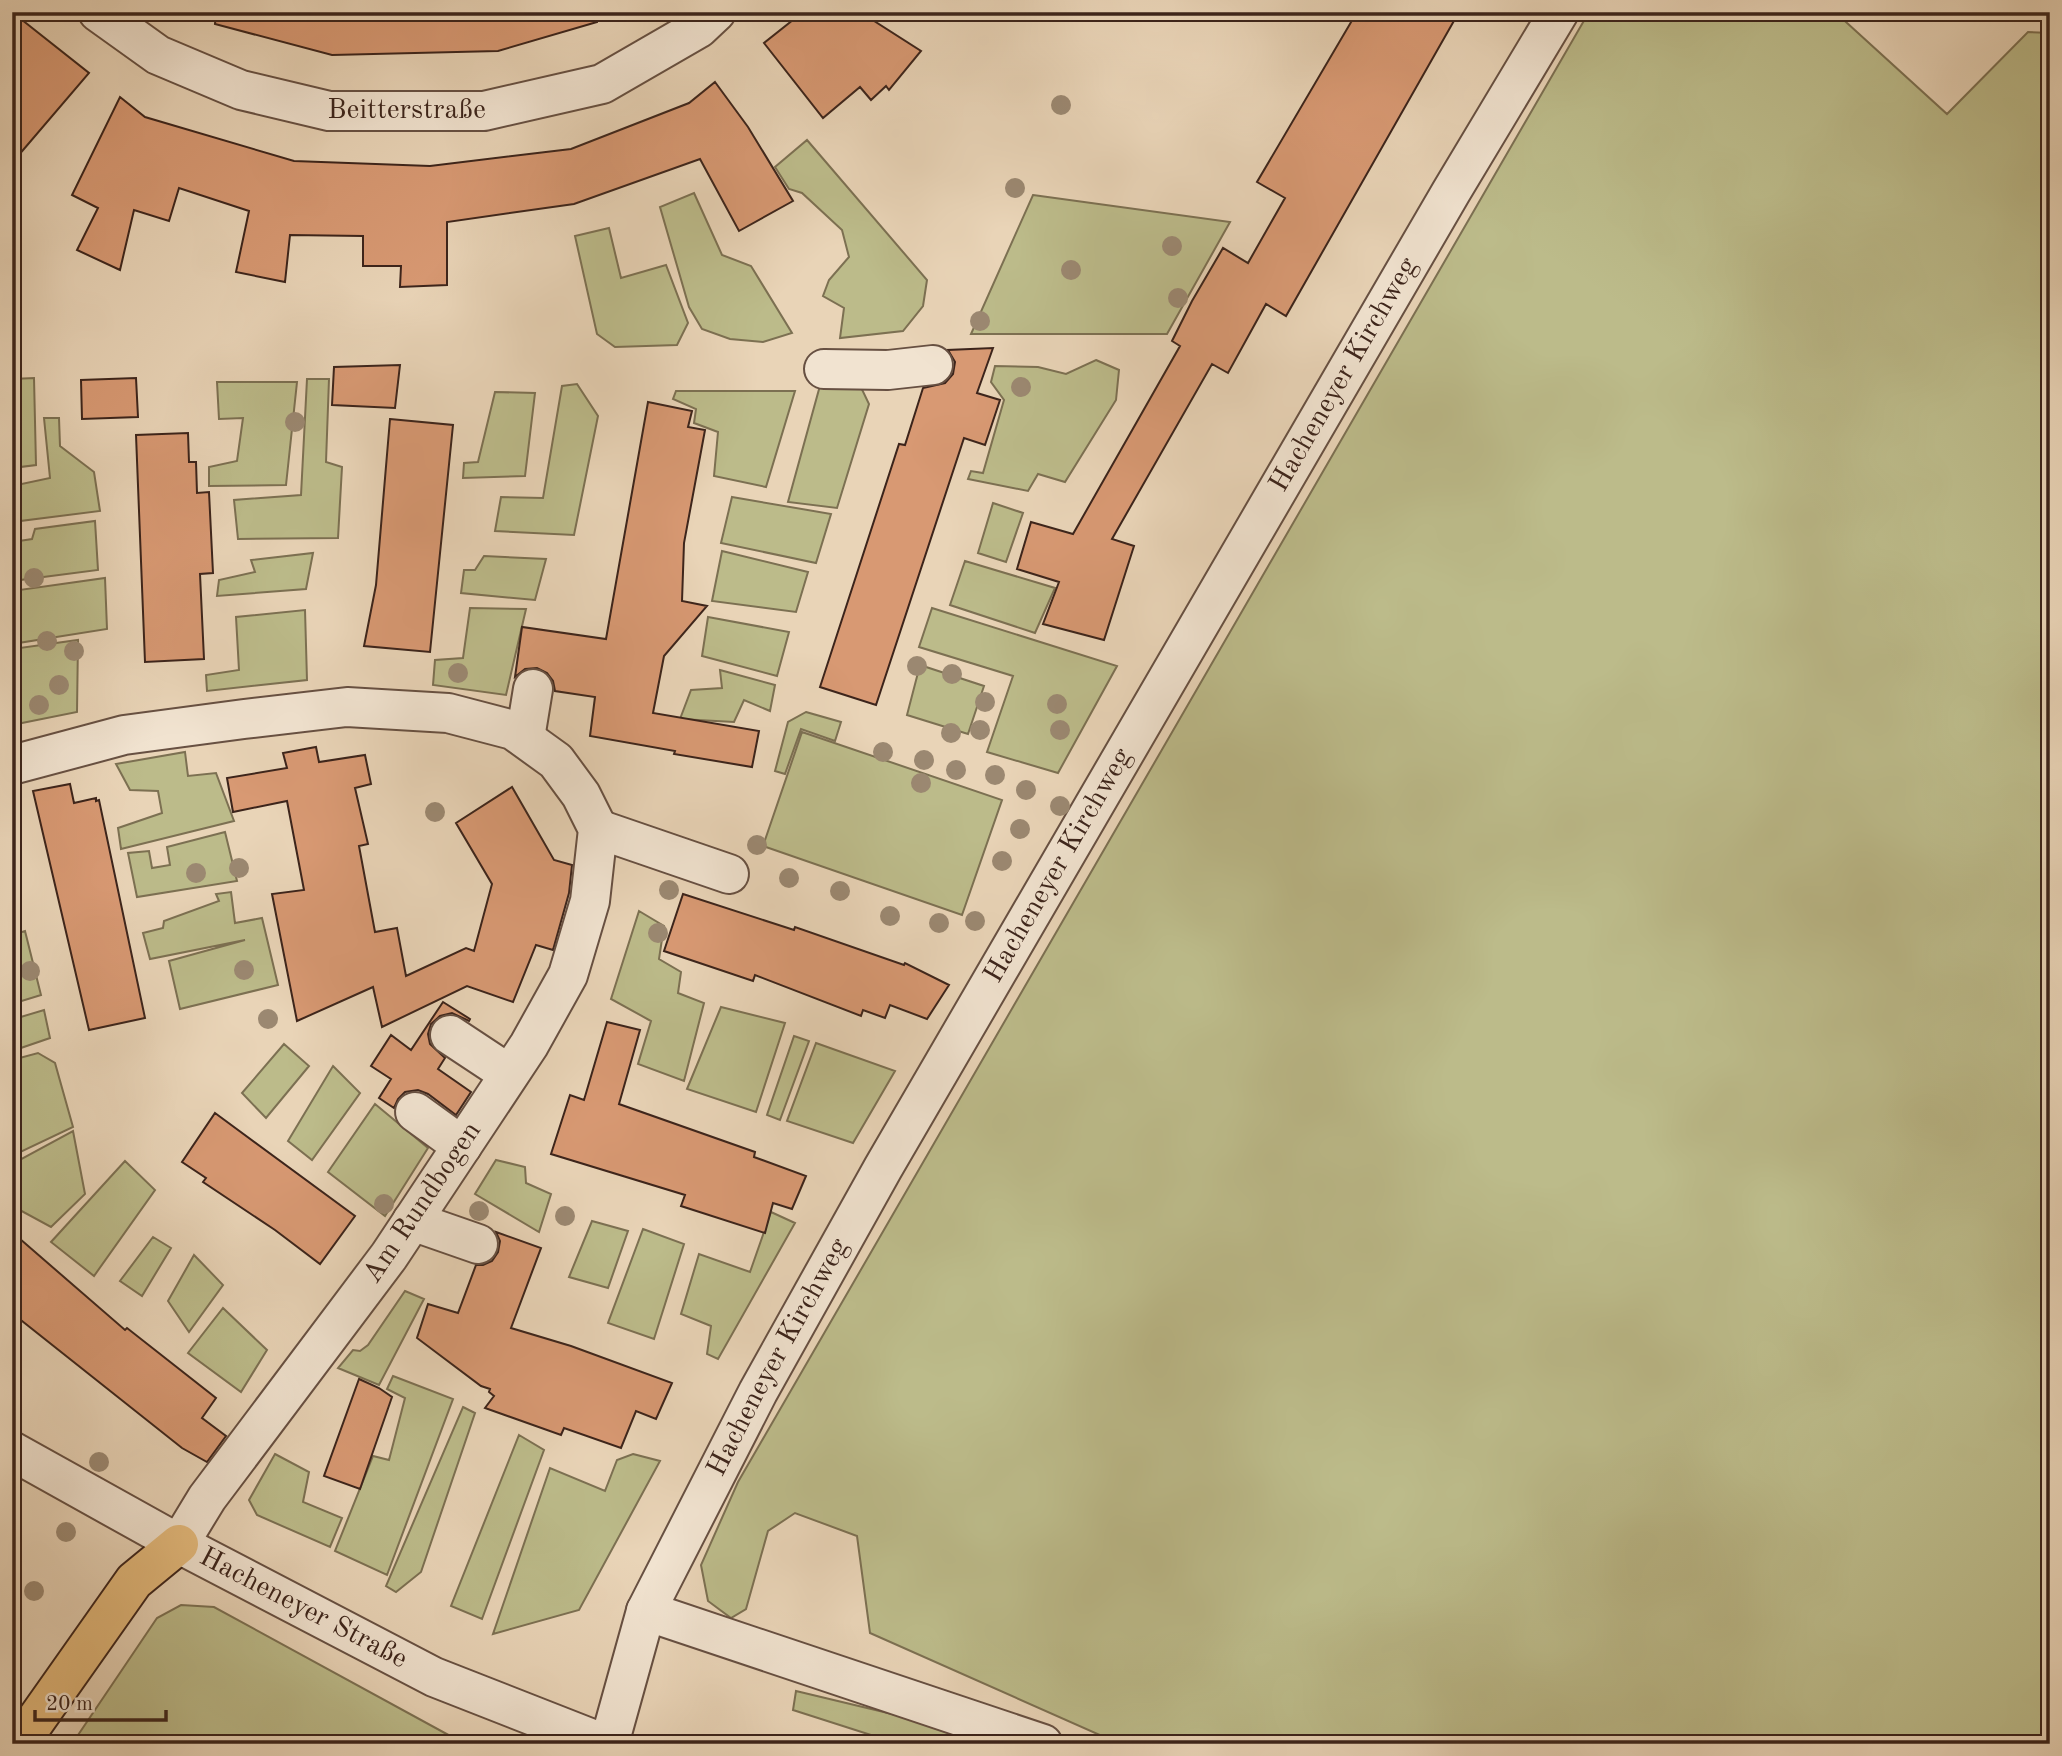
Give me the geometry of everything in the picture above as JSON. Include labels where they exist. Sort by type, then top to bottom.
[{"type":"highway","points":[[19,1744],[134,1581],[179,1544]]},
{"type":"street","name":"Beitterstraße","points":[[98,12],[158,55],[241,90],[329,111],[484,111],[602,84],[699,28],[716,12]]},
{"type":"street","name":"Hacheneyer Kirchweg","points":[[607,1744],[646,1611],[758,1392],[883,1168],[1451,192],[1559,12]]},
{"type":"street","points":[[824,369],[888,370],[933,365]]},
{"type":"street","points":[[525,738],[533,689]]},
{"type":"street","points":[[12,765],[124,735],[347,707],[448,713],[513,730],[556,761],[582,796],[598,829],[729,874]]},
{"type":"street","name":"Am Rundbogen","points":[[179,1544],[207,1498],[382,1266],[529,1045],[568,975],[590,901],[598,829]]},
{"type":"street","points":[[450,1035],[509,1074]]},
{"type":"street","points":[[415,1112],[462,1146]]},
{"type":"street","points":[[412,1222],[478,1244]]},
{"type":"street","name":"Hacheneyer Straße","points":[[12,1451],[179,1544],[434,1676],[607,1744]]},
{"type":"street","points":[[646,1611],[1043,1744]]},
{"type":"shaded area","points":[[1589,12],[1835,12],[1947,114],[2028,32],[2050,33],[2050,1744],[1120,1744],[870,1633],[857,1536],[795,1513],[768,1531],[746,1609],[731,1618],[708,1601],[701,1565],[738,1482]]},
{"type":"shaded area","points":[[807,140],[927,280],[923,306],[903,331],[840,338],[844,308],[823,296],[829,280],[849,257],[842,230],[802,193],[789,189],[775,167]]},
{"type":"shaded area","points":[[694,193],[722,255],[751,266],[792,333],[763,342],[730,339],[702,329],[689,307],[660,207]]},
{"type":"shaded area","points":[[1033,195],[1230,222],[1167,334],[971,334]]},
{"type":"shaded area","points":[[609,228],[621,278],[666,265],[688,323],[677,345],[615,347],[597,334],[575,236]]},
{"type":"shaded area","points":[[1096,360],[1119,370],[1116,400],[1065,482],[1038,474],[1028,491],[968,479],[971,471],[983,473],[1004,400],[991,382],[995,366],[1038,367],[1066,374]]},
{"type":"shaded area","points":[[34,378],[36,465],[12,468],[12,379]]},
{"type":"shaded area","points":[[307,379],[329,379],[326,462],[342,467],[338,538],[238,539],[234,500],[301,495]]},
{"type":"shaded area","points":[[857,379],[869,404],[837,508],[788,502],[821,382]]},
{"type":"shaded area","points":[[217,382],[297,382],[286,485],[209,486],[209,467],[237,461],[243,418],[219,419]]},
{"type":"shaded area","points":[[577,384],[598,416],[574,535],[495,531],[501,497],[543,498],[562,386]]},
{"type":"shaded area","points":[[676,391],[795,391],[766,487],[714,476],[718,432],[694,423],[696,409],[673,399]]},
{"type":"shaded area","points":[[495,392],[535,393],[525,476],[463,478],[464,463],[478,462]]},
{"type":"shaded area","points":[[44,418],[59,418],[60,446],[94,472],[100,511],[12,522],[12,486],[50,478]]},
{"type":"shaded area","points":[[732,497],[831,514],[816,563],[721,543]]},
{"type":"shaded area","points":[[993,503],[1023,513],[1006,562],[978,553]]},
{"type":"shaded area","points":[[95,521],[98,570],[12,581],[12,542],[32,539],[35,529]]},
{"type":"shaded area","points":[[722,551],[808,572],[796,612],[712,601]]},
{"type":"shaded area","points":[[313,553],[306,589],[217,596],[219,580],[255,572],[251,560]]},
{"type":"shaded area","points":[[484,556],[546,559],[535,600],[461,593],[464,570],[475,570]]},
{"type":"shaded area","points":[[965,561],[1055,588],[1035,633],[950,605]]},
{"type":"shaded area","points":[[105,578],[107,629],[12,644],[12,591]]},
{"type":"shaded area","points":[[470,608],[526,609],[506,695],[433,685],[435,660],[463,658]]},
{"type":"shaded area","points":[[932,608],[1117,666],[1058,773],[987,752],[1013,676],[919,647]]},
{"type":"shaded area","points":[[305,610],[307,680],[207,691],[206,675],[239,670],[236,617]]},
{"type":"shaded area","points":[[708,617],[789,632],[777,676],[702,656]]},
{"type":"shaded area","points":[[78,640],[77,712],[12,725],[12,649]]},
{"type":"shaded area","points":[[920,665],[984,686],[968,734],[907,715]]},
{"type":"shaded area","points":[[720,670],[775,685],[770,711],[744,700],[734,722],[680,719],[691,690],[722,688]]},
{"type":"shaded area","points":[[806,712],[841,722],[835,741],[801,729],[785,774],[775,771],[788,722]]},
{"type":"shaded area","points":[[802,732],[1002,800],[962,915],[763,846]]},
{"type":"shaded area","points":[[185,752],[188,776],[216,773],[234,821],[121,849],[118,828],[162,813],[158,791],[130,790],[116,764]]},
{"type":"shaded area","points":[[225,832],[237,881],[137,897],[128,853],[149,851],[152,868],[170,865],[167,847]]},
{"type":"shaded area","points":[[231,892],[235,923],[262,918],[278,985],[180,1009],[169,961],[245,940],[150,959],[143,933],[163,928],[164,921],[219,901],[216,894]]},
{"type":"shaded area","points":[[639,911],[664,926],[659,959],[681,972],[678,993],[704,1003],[684,1081],[638,1064],[651,1021],[611,999]]},
{"type":"shaded area","points":[[25,931],[41,995],[12,1004],[12,935]]},
{"type":"shaded area","points":[[721,1007],[785,1023],[756,1112],[687,1089]]},
{"type":"shaded area","points":[[44,1010],[50,1038],[12,1051],[12,1016],[14,1019]]},
{"type":"shaded area","points":[[794,1036],[809,1041],[780,1120],[767,1115]]},
{"type":"shaded area","points":[[816,1043],[895,1071],[853,1143],[787,1121]]},
{"type":"shaded area","points":[[284,1044],[309,1066],[266,1118],[242,1093]]},
{"type":"shaded area","points":[[38,1053],[55,1063],[73,1127],[12,1156],[12,1060]]},
{"type":"shaded area","points":[[333,1066],[360,1093],[312,1160],[288,1141]]},
{"type":"shaded area","points":[[375,1104],[428,1148],[385,1216],[328,1172]]},
{"type":"shaded area","points":[[73,1131],[85,1194],[51,1227],[16,1208],[12,1197],[12,1164]]},
{"type":"shaded area","points":[[496,1160],[525,1167],[526,1183],[551,1194],[539,1232],[475,1194]]},
{"type":"shaded area","points":[[125,1161],[155,1190],[94,1276],[51,1242]]},
{"type":"shaded area","points":[[771,1212],[795,1223],[718,1359],[707,1354],[711,1326],[681,1314],[699,1254],[750,1272]]},
{"type":"shaded area","points":[[592,1221],[628,1231],[608,1288],[569,1277]]},
{"type":"shaded area","points":[[643,1229],[684,1244],[654,1339],[608,1323]]},
{"type":"shaded area","points":[[153,1237],[171,1248],[142,1296],[120,1281]]},
{"type":"shaded area","points":[[194,1255],[223,1285],[189,1332],[168,1301]]},
{"type":"shaded area","points":[[405,1291],[424,1299],[379,1385],[338,1368],[353,1350],[360,1351],[368,1345]]},
{"type":"shaded area","points":[[223,1308],[267,1350],[241,1392],[188,1353]]},
{"type":"shaded area","points":[[393,1376],[453,1399],[387,1575],[335,1551],[373,1456],[389,1460],[405,1398],[387,1389]]},
{"type":"shaded area","points":[[463,1407],[475,1413],[421,1572],[396,1592],[386,1586]]},
{"type":"shaded area","points":[[519,1435],[544,1450],[482,1619],[451,1606]]},
{"type":"shaded area","points":[[275,1454],[309,1472],[303,1502],[342,1518],[330,1547],[257,1515],[249,1500]]},
{"type":"shaded area","points":[[633,1454],[660,1461],[579,1610],[493,1634],[550,1468],[605,1491],[617,1460]]},
{"type":"shaded area","points":[[181,1605],[214,1607],[465,1744],[72,1744],[157,1618]]},
{"type":"shaded area","points":[[796,1691],[959,1730],[1001,1744],[899,1744],[793,1710]]},
{"type":"building","points":[[12,12],[89,73],[12,163]]},
{"type":"building","points":[[216,12],[596,12],[597,22],[498,51],[332,55],[215,24]]},
{"type":"building","points":[[803,12],[860,12],[921,51],[889,90],[886,86],[871,100],[860,87],[823,118],[764,43]]},
{"type":"building","points":[[1357,12],[1459,12],[1286,316],[1266,304],[1228,373],[1212,364],[1112,539],[1134,546],[1104,640],[1043,624],[1059,582],[1017,569],[1031,522],[1073,534],[1180,346],[1172,341],[1223,248],[1248,263],[1285,198],[1257,182]]},
{"type":"building","points":[[715,82],[748,127],[793,201],[739,231],[700,159],[574,204],[447,222],[447,285],[400,287],[401,266],[363,266],[363,236],[290,235],[285,282],[236,272],[249,211],[179,188],[169,221],[134,210],[120,270],[77,250],[98,208],[72,195],[120,97],[145,117],[294,161],[430,166],[571,149],[689,103]]},
{"type":"building","points":[[993,348],[977,393],[1000,400],[985,445],[964,438],[876,705],[820,687],[899,444],[905,445],[923,388],[945,383],[953,374],[955,362],[948,350]]},
{"type":"building","points":[[400,365],[395,408],[332,405],[334,367]]},
{"type":"building","points":[[136,378],[138,417],[82,419],[81,380]]},
{"type":"building","points":[[648,402],[692,411],[688,427],[705,430],[684,543],[682,601],[707,606],[664,656],[653,713],[759,731],[752,767],[590,736],[595,697],[555,691],[553,681],[547,673],[537,668],[525,669],[515,677],[522,627],[606,639]]},
{"type":"building","points":[[390,419],[453,425],[430,652],[364,646],[376,585]]},
{"type":"building","points":[[188,433],[189,462],[196,462],[197,493],[209,492],[213,573],[200,574],[204,659],[145,662],[136,435]]},
{"type":"building","points":[[316,747],[319,762],[365,755],[371,784],[355,788],[368,844],[359,846],[375,932],[397,928],[406,976],[466,948],[474,951],[492,884],[456,823],[512,787],[554,860],[572,865],[569,893],[553,950],[536,945],[513,1002],[467,986],[382,1027],[373,987],[297,1021],[272,894],[304,890],[287,801],[233,812],[227,778],[287,768],[283,753]]},
{"type":"building","points":[[70,784],[74,803],[96,798],[96,801],[99,800],[145,1018],[89,1030],[33,791]]},
{"type":"building","points":[[683,894],[794,930],[795,927],[904,965],[905,963],[949,985],[927,1019],[890,1005],[885,1018],[863,1010],[861,1016],[755,975],[753,981],[664,951]]},
{"type":"building","points":[[443,1002],[470,1019],[469,1021],[452,1013],[440,1016],[431,1024],[428,1034],[430,1044],[445,1058],[438,1069],[471,1092],[456,1115],[428,1094],[418,1090],[405,1092],[394,1108],[379,1098],[391,1079],[371,1066],[391,1035],[411,1050]]},
{"type":"building","points":[[607,1022],[640,1030],[619,1104],[755,1152],[754,1157],[806,1176],[792,1209],[773,1203],[765,1233],[681,1206],[685,1195],[551,1154],[570,1095],[584,1100]]},
{"type":"building","points":[[215,1113],[355,1216],[320,1264],[203,1182],[206,1178],[182,1162]]},
{"type":"building","points":[[12,1232],[125,1330],[127,1328],[216,1398],[202,1418],[226,1436],[207,1462],[182,1448],[12,1313]]},
{"type":"building","points":[[496,1232],[541,1248],[511,1328],[571,1346],[672,1383],[656,1419],[636,1411],[621,1448],[564,1428],[561,1435],[485,1408],[494,1396],[489,1392],[490,1389],[481,1386],[417,1338],[428,1304],[458,1313],[476,1265],[492,1261],[498,1252],[500,1241]]},
{"type":"building","points":[[359,1379],[392,1397],[360,1489],[324,1476]]}]
